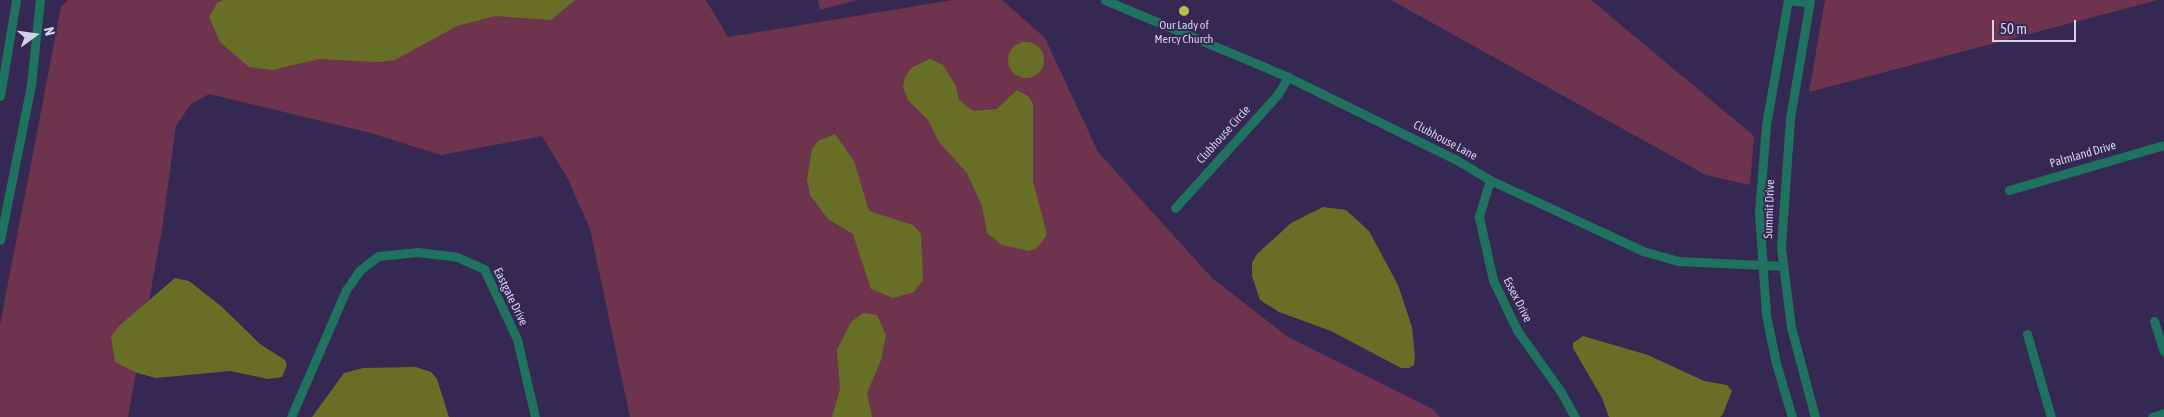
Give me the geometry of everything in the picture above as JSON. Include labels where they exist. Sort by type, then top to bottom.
[{"type":"street","points":[[0,96],[16,0]]},
{"type":"street","points":[[0,240],[31,85],[40,0]]},
{"type":"street","name":"Clubhouse Lane","points":[[1106,0],[1288,77],[1455,159],[1490,180],[1660,258],[1783,266]]},
{"type":"street","points":[[1789,0],[1810,1]]},
{"type":"street","name":"Summit Drive","points":[[1789,0],[1763,158],[1759,212],[1761,265],[1773,349],[1792,417]]},
{"type":"street","name":"Summit Drive","points":[[1810,1],[1784,167],[1783,266],[1791,327],[1815,417]]},
{"type":"street","name":"Clubhouse Circle","points":[[1175,208],[1278,94],[1288,77]]},
{"type":"street","name":"Palmland Drive","points":[[2008,190],[2164,146]]},
{"type":"street","name":"Essex Drive","points":[[1490,180],[1479,217],[1492,280],[1517,330],[1561,392],[1575,417]]},
{"type":"street","name":"Eastgate Drive","points":[[291,417],[346,290],[360,270],[378,256],[418,252],[457,258],[484,269],[517,339],[535,417]]},
{"type":"street","points":[[2154,321],[2164,351]]},
{"type":"street","points":[[2027,334],[2051,417]]},
{"type":"street","points":[[2152,417],[2164,413]]},
{"type":"shaded area","points":[[68,0],[706,0],[728,37],[953,0],[1002,0],[1045,38],[1098,152],[1212,278],[1288,337],[1433,409],[1440,417],[630,417],[590,229],[568,179],[542,136],[441,155],[371,133],[209,94],[191,104],[176,126],[162,229],[128,417],[0,417],[0,325],[61,7]]},
{"type":"shaded area","points":[[223,0],[575,0],[551,20],[495,16],[457,26],[395,60],[378,62],[319,59],[272,70],[249,67],[220,42],[209,17],[217,3]]},
{"type":"shaded area","points":[[818,0],[857,0],[820,10]]},
{"type":"shaded area","points":[[1391,0],[1591,0],[1754,136],[1750,185],[1706,175]]},
{"type":"shaded area","points":[[1825,0],[2158,0],[1809,92]]},
{"type":"shaded area","points":[[1026,42],[1039,47],[1044,60],[1039,73],[1026,78],[1013,73],[1008,60],[1013,47]]},
{"type":"shaded area","points":[[930,59],[943,65],[956,86],[959,100],[973,111],[997,109],[1017,90],[1028,96],[1033,104],[1033,181],[1047,235],[1037,248],[1029,251],[1002,245],[987,233],[982,206],[967,173],[939,142],[928,120],[908,100],[903,87],[905,77],[911,68]]},
{"type":"shaded area","points":[[835,134],[854,161],[869,211],[913,225],[921,234],[923,280],[914,292],[893,298],[871,289],[853,234],[828,219],[810,195],[807,180],[812,149],[818,141]]},
{"type":"shaded area","points":[[1323,207],[1346,210],[1369,231],[1398,285],[1412,327],[1415,357],[1414,365],[1409,368],[1401,368],[1331,331],[1279,312],[1260,300],[1252,276],[1252,263],[1257,254],[1291,223]]},
{"type":"shaded area","points":[[175,278],[189,281],[222,307],[260,344],[285,360],[287,365],[282,377],[268,379],[230,371],[156,378],[137,373],[115,362],[111,337],[119,326]]},
{"type":"shaded area","points":[[863,313],[877,315],[886,335],[881,360],[867,393],[872,417],[832,417],[840,389],[837,350],[851,322]]},
{"type":"shaded area","points":[[1583,336],[1648,355],[1704,381],[1727,385],[1732,391],[1723,414],[1720,417],[1609,417],[1602,398],[1573,348],[1573,343]]},
{"type":"shaded area","points":[[416,367],[431,372],[437,379],[449,417],[312,417],[344,373],[363,368]]},
{"type":"place","name":"Our Lady of Mercy Church","points":[[1184,11]]}]
